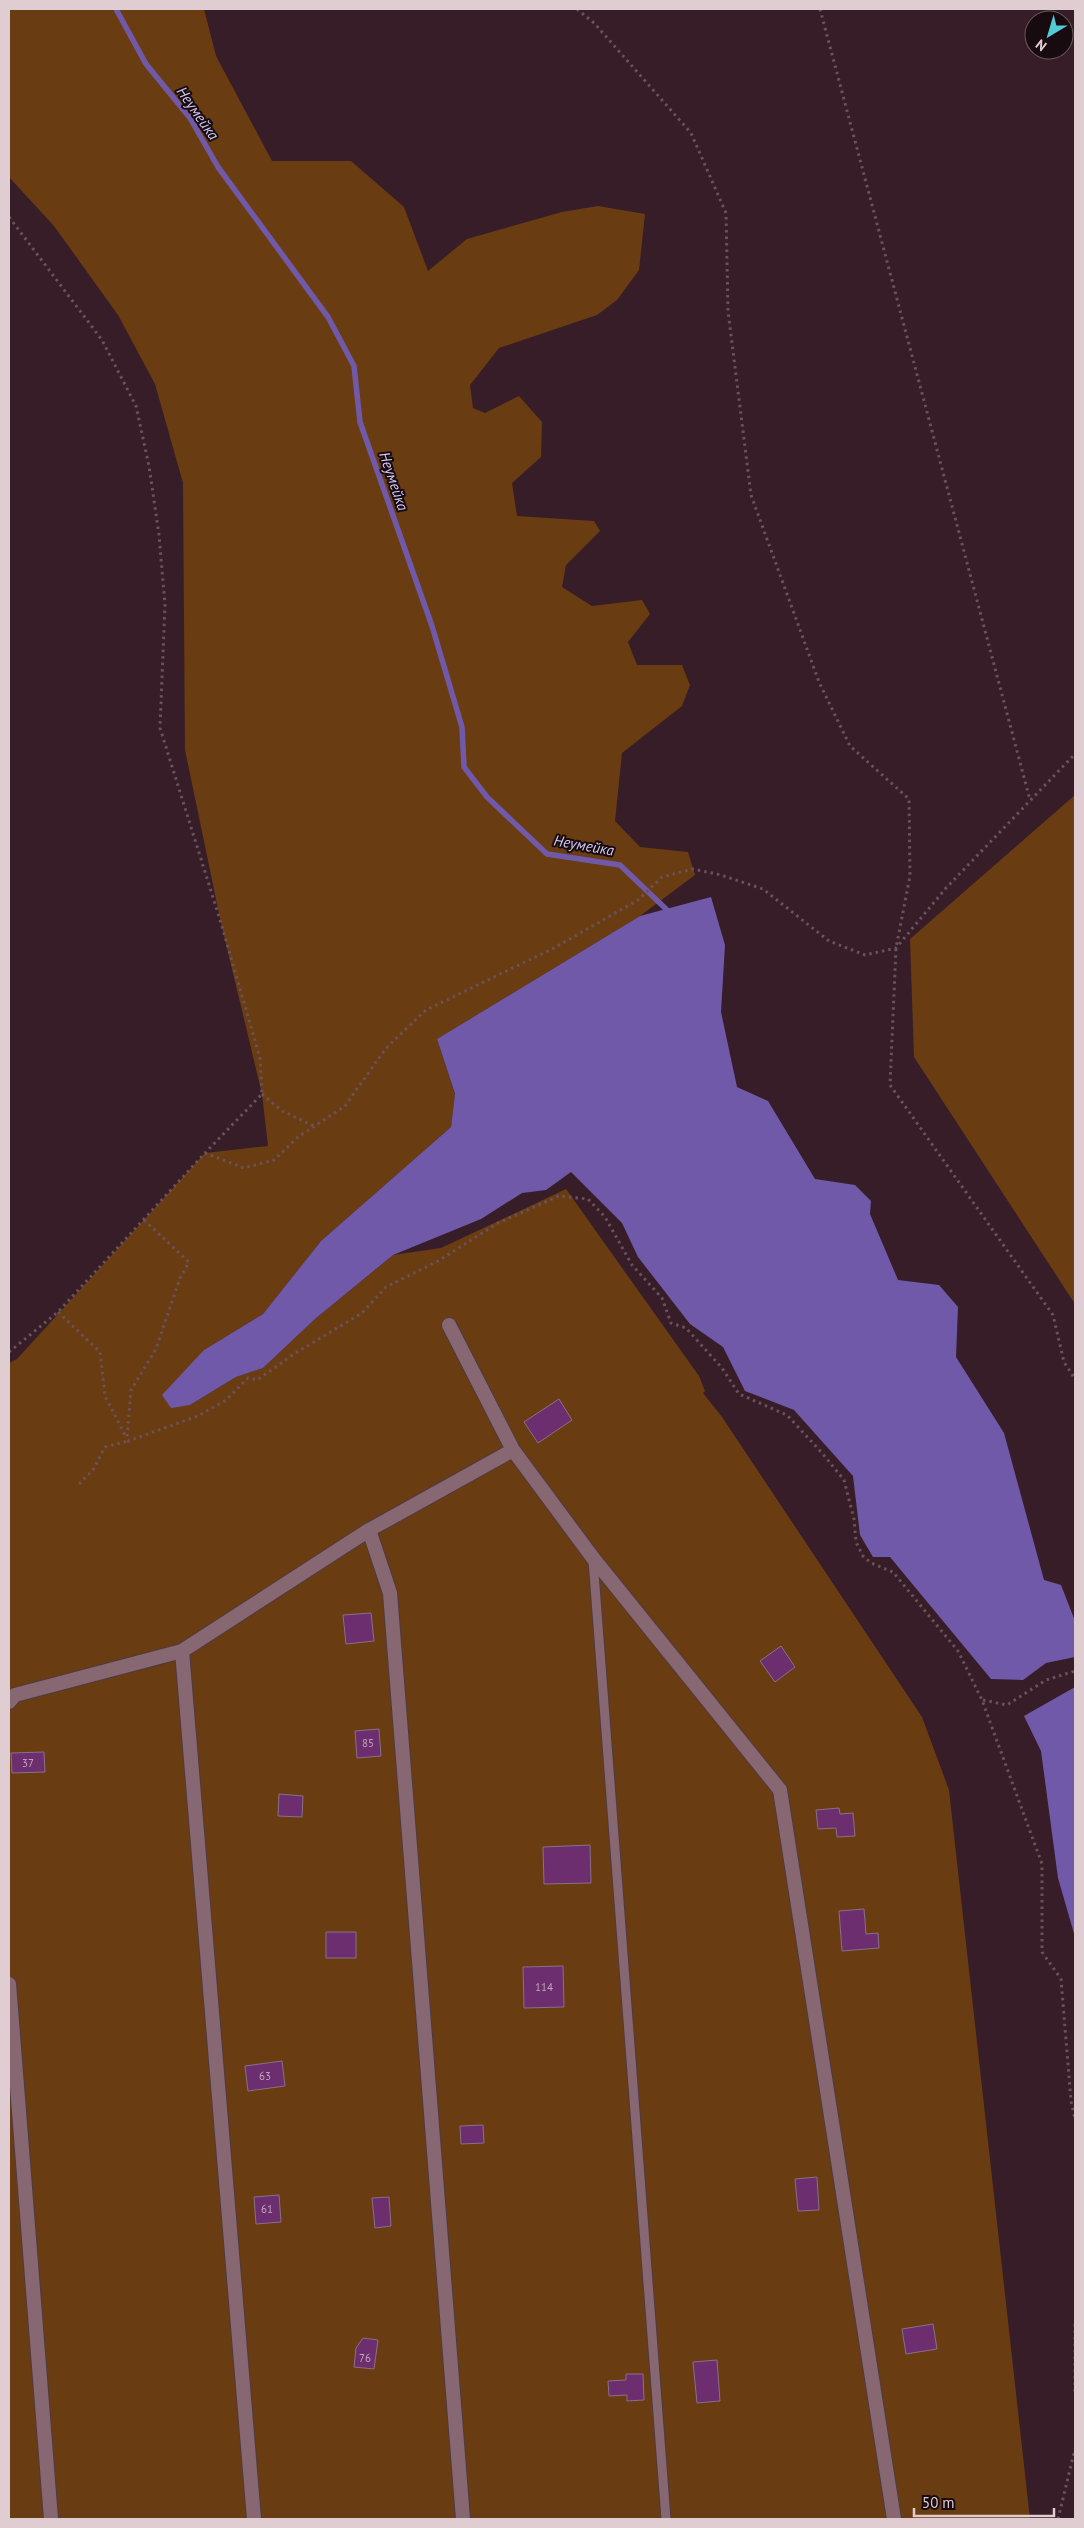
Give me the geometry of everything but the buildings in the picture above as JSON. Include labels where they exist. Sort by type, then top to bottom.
[{"type":"street","points":[[449,1325],[513,1450],[593,1558],[780,1790],[894,2519]]},
{"type":"street","points":[[9,1702],[15,1695],[182,1651],[369,1530],[513,1450]]},
{"type":"street","points":[[369,1530],[390,1593],[463,2519]]},
{"type":"street","points":[[182,1651],[254,2519]]},
{"type":"street","points":[[9,1984],[51,2519]]},
{"type":"lane","points":[[593,1558],[666,2519]]},
{"type":"path","points":[[577,9],[594,23],[691,132],[726,213],[728,311],[751,494],[819,682],[850,746],[909,798],[910,876],[896,948],[890,1085],[1053,1315],[1064,1362],[1075,1379]]},
{"type":"path","points":[[820,9],[1030,801]]},
{"type":"path","points":[[9,217],[102,340],[136,406],[149,466],[159,535],[165,606],[160,728],[221,923],[257,1048],[262,1094],[282,1112],[314,1126]]},
{"type":"path","points":[[205,1153],[244,1168],[274,1160],[298,1137],[345,1106],[386,1048],[426,1010],[554,948],[638,900],[662,877],[693,869],[721,875],[763,889],[829,941],[864,955],[896,948],[946,888],[1075,754]]},
{"type":"path","points":[[9,1352],[58,1312],[262,1094]]},
{"type":"path","points":[[79,1484],[93,1470],[105,1447],[198,1416],[219,1404],[248,1378],[257,1380],[294,1354],[362,1313],[386,1287],[438,1261],[498,1223],[559,1196],[588,1199],[605,1217],[632,1265],[662,1298],[671,1323],[686,1328],[722,1368],[738,1394],[787,1415],[844,1480],[854,1519],[856,1542],[863,1556],[871,1562],[893,1572],[958,1651],[982,1700],[1042,1864],[1042,1952],[1061,1979],[1071,2101],[1075,2119]]},
{"type":"path","points":[[128,1439],[132,1390],[156,1349],[180,1278],[189,1262],[144,1220]]},
{"type":"path","points":[[58,1312],[100,1352],[105,1396],[128,1439]]},
{"type":"path","points":[[982,1700],[1007,1705],[1046,1680],[1075,1671]]},
{"type":"path","points":[[1075,2324],[1075,2394]]},
{"type":"path","points":[[1058,2519],[1075,2449]]},
{"type":"shaded area","points":[[9,9],[204,9],[216,56],[272,161],[351,161],[404,207],[428,271],[467,239],[562,212],[598,206],[645,214],[639,270],[617,300],[597,315],[499,348],[470,385],[473,408],[485,413],[519,396],[542,422],[541,457],[512,483],[517,516],[594,521],[600,531],[566,565],[562,587],[592,606],[642,600],[650,614],[628,642],[637,665],[682,665],[690,685],[682,706],[622,753],[615,821],[640,847],[688,852],[695,875],[640,916],[437,1039],[455,1095],[451,1127],[321,1241],[263,1314],[204,1350],[190,1405],[236,1377],[263,1368],[315,1319],[393,1255],[441,1248],[566,1189],[699,1376],[705,1391],[703,1393],[722,1417],[922,1717],[949,1790],[1030,2519],[9,2519],[9,1363],[17,1359],[205,1153],[268,1146],[262,1094],[221,923],[185,750],[183,483],[155,384],[118,315],[54,226],[9,177]]},
{"type":"shaded area","points":[[1075,795],[1075,1304],[914,1057],[910,939]]},
{"type":"shaded area","points":[[711,897],[725,945],[721,1012],[737,1087],[768,1101],[815,1179],[855,1185],[871,1201],[870,1214],[898,1280],[939,1285],[958,1307],[956,1357],[1004,1433],[1044,1580],[1061,1585],[1075,1621],[1075,1657],[1046,1663],[1023,1680],[991,1679],[890,1557],[873,1557],[860,1535],[853,1476],[794,1410],[745,1391],[723,1347],[690,1324],[638,1257],[622,1223],[571,1172],[546,1190],[522,1193],[481,1219],[393,1255],[315,1319],[263,1368],[236,1377],[190,1405],[171,1408],[162,1395],[204,1350],[263,1314],[321,1241],[451,1127],[455,1094],[437,1039],[640,916]]},
{"type":"shaded area","points":[[1075,1687],[1075,1937],[1058,1878],[1041,1751],[1024,1716]]},
{"type":"waterway","name":"Неумейка","points":[[116,9],[146,64],[190,118],[218,167],[328,317],[354,366],[360,422],[432,626],[462,727],[464,767],[487,797],[547,854],[620,865],[666,909]]}]
